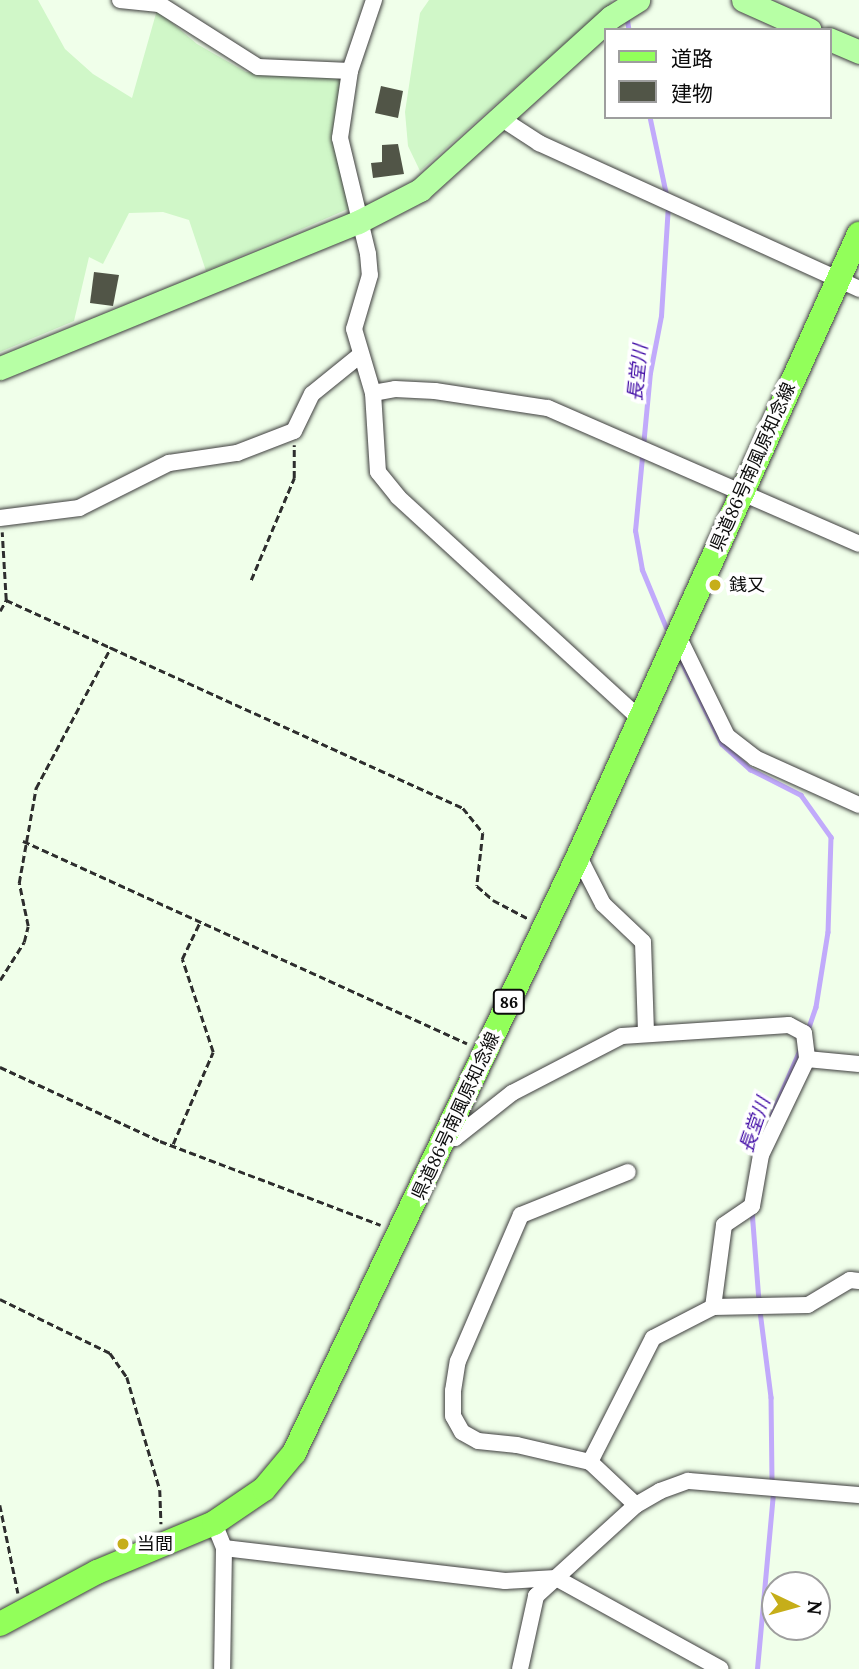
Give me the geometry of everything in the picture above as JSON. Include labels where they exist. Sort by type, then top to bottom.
[{"type":"main road","name":"県道86号南風原知念線","points":[[0,1624],[20,1610],[214,1524],[264,1489],[294,1453],[401,1233],[576,860],[741,495],[849,285],[859,234]]},
{"type":"street","points":[[120,0],[159,4],[258,67],[350,71]]},
{"type":"street","points":[[374,0],[350,71],[340,138],[370,275],[354,329],[359,356],[373,393],[375,458],[384,483],[639,718]]},
{"type":"street","points":[[0,368],[358,222],[420,190],[611,17],[638,0]]},
{"type":"street","points":[[743,0],[806,28]]},
{"type":"street","points":[[831,39],[859,52]]},
{"type":"street","points":[[499,117],[538,143],[849,285]]},
{"type":"street","points":[[1,518],[79,508],[169,463],[237,453],[294,431],[312,394],[359,356]]},
{"type":"street","points":[[373,393],[395,389],[435,391],[548,408],[741,495],[859,544]]},
{"type":"street","points":[[677,634],[727,736],[755,758],[859,805]]},
{"type":"street","points":[[576,860],[583,865],[603,904],[643,942],[646,1034]]},
{"type":"street","points":[[444,1138],[455,1138],[512,1093],[622,1036],[789,1025],[804,1033],[807,1059],[761,1155],[752,1206],[724,1225],[713,1307]]},
{"type":"street","points":[[807,1059],[859,1064]]},
{"type":"street","points":[[628,1172],[521,1215],[458,1361],[453,1391],[453,1416],[462,1432],[478,1441],[517,1444],[590,1462],[636,1505]]},
{"type":"street","points":[[590,1462],[653,1338],[713,1307],[808,1305],[850,1280],[859,1281]]},
{"type":"street","points":[[520,1669],[536,1596],[636,1505],[688,1481],[859,1495]]},
{"type":"street","points":[[214,1524],[224,1548],[222,1669]]},
{"type":"street","points":[[224,1548],[505,1581],[556,1578],[721,1669]]},
{"type":"path","points":[[251,580],[294,478],[294,431]]},
{"type":"path","points":[[0,611],[6,600],[1,518]]},
{"type":"path","points":[[6,600],[463,808],[483,833],[477,886],[493,900],[544,927]]},
{"type":"path","points":[[0,980],[24,942],[28,926],[19,883],[23,841],[36,788],[53,750],[111,647]]},
{"type":"path","points":[[23,841],[486,1051]]},
{"type":"path","points":[[173,1144],[213,1052],[181,959],[200,922]]},
{"type":"path","points":[[0,1067],[173,1144],[401,1233]]},
{"type":"path","points":[[0,1299],[110,1353],[127,1377],[160,1490],[164,1519],[150,1552]]},
{"type":"path","points":[[0,1505],[20,1610]]},
{"type":"green space","points":[[0,0],[38,0],[65,49],[93,74],[132,98],[157,10],[197,44],[246,72],[347,76],[343,90],[350,208],[206,271],[189,220],[163,212],[129,213],[103,264],[89,257],[74,321],[0,352]]},
{"type":"green space","points":[[429,0],[612,2],[420,171],[408,146],[405,112],[420,13]]},
{"type":"building","points":[[381,86],[403,91],[398,118],[375,113]]},
{"type":"building","points":[[398,144],[404,174],[373,178],[371,163],[382,162],[382,145]]},
{"type":"building","points":[[94,272],[119,275],[113,306],[90,303]]},
{"type":"waterway","name":"長堂川","points":[[627,17],[629,28]]},
{"type":"waterway","name":"長堂川","points":[[650,119],[667,197]]},
{"type":"waterway","name":"長堂川","points":[[666,628],[642,570],[635,531],[650,373],[661,316],[668,206]]},
{"type":"waterway","name":"長堂川","points":[[681,660],[722,744],[750,769],[801,795],[831,837],[828,932],[816,1007],[807,1033]]},
{"type":"waterway","name":"長堂川","points":[[771,1116],[801,1047]]},
{"type":"waterway","name":"長堂川","points":[[752,1210],[759,1302]]},
{"type":"waterway","name":"長堂川","points":[[760,1311],[771,1397],[772,1483]]},
{"type":"waterway","name":"長堂川","points":[[757,1669],[773,1492]]},
{"type":"place","name":"銭又","points":[[715,585]]},
{"type":"place","name":"当間","points":[[123,1544]]}]
